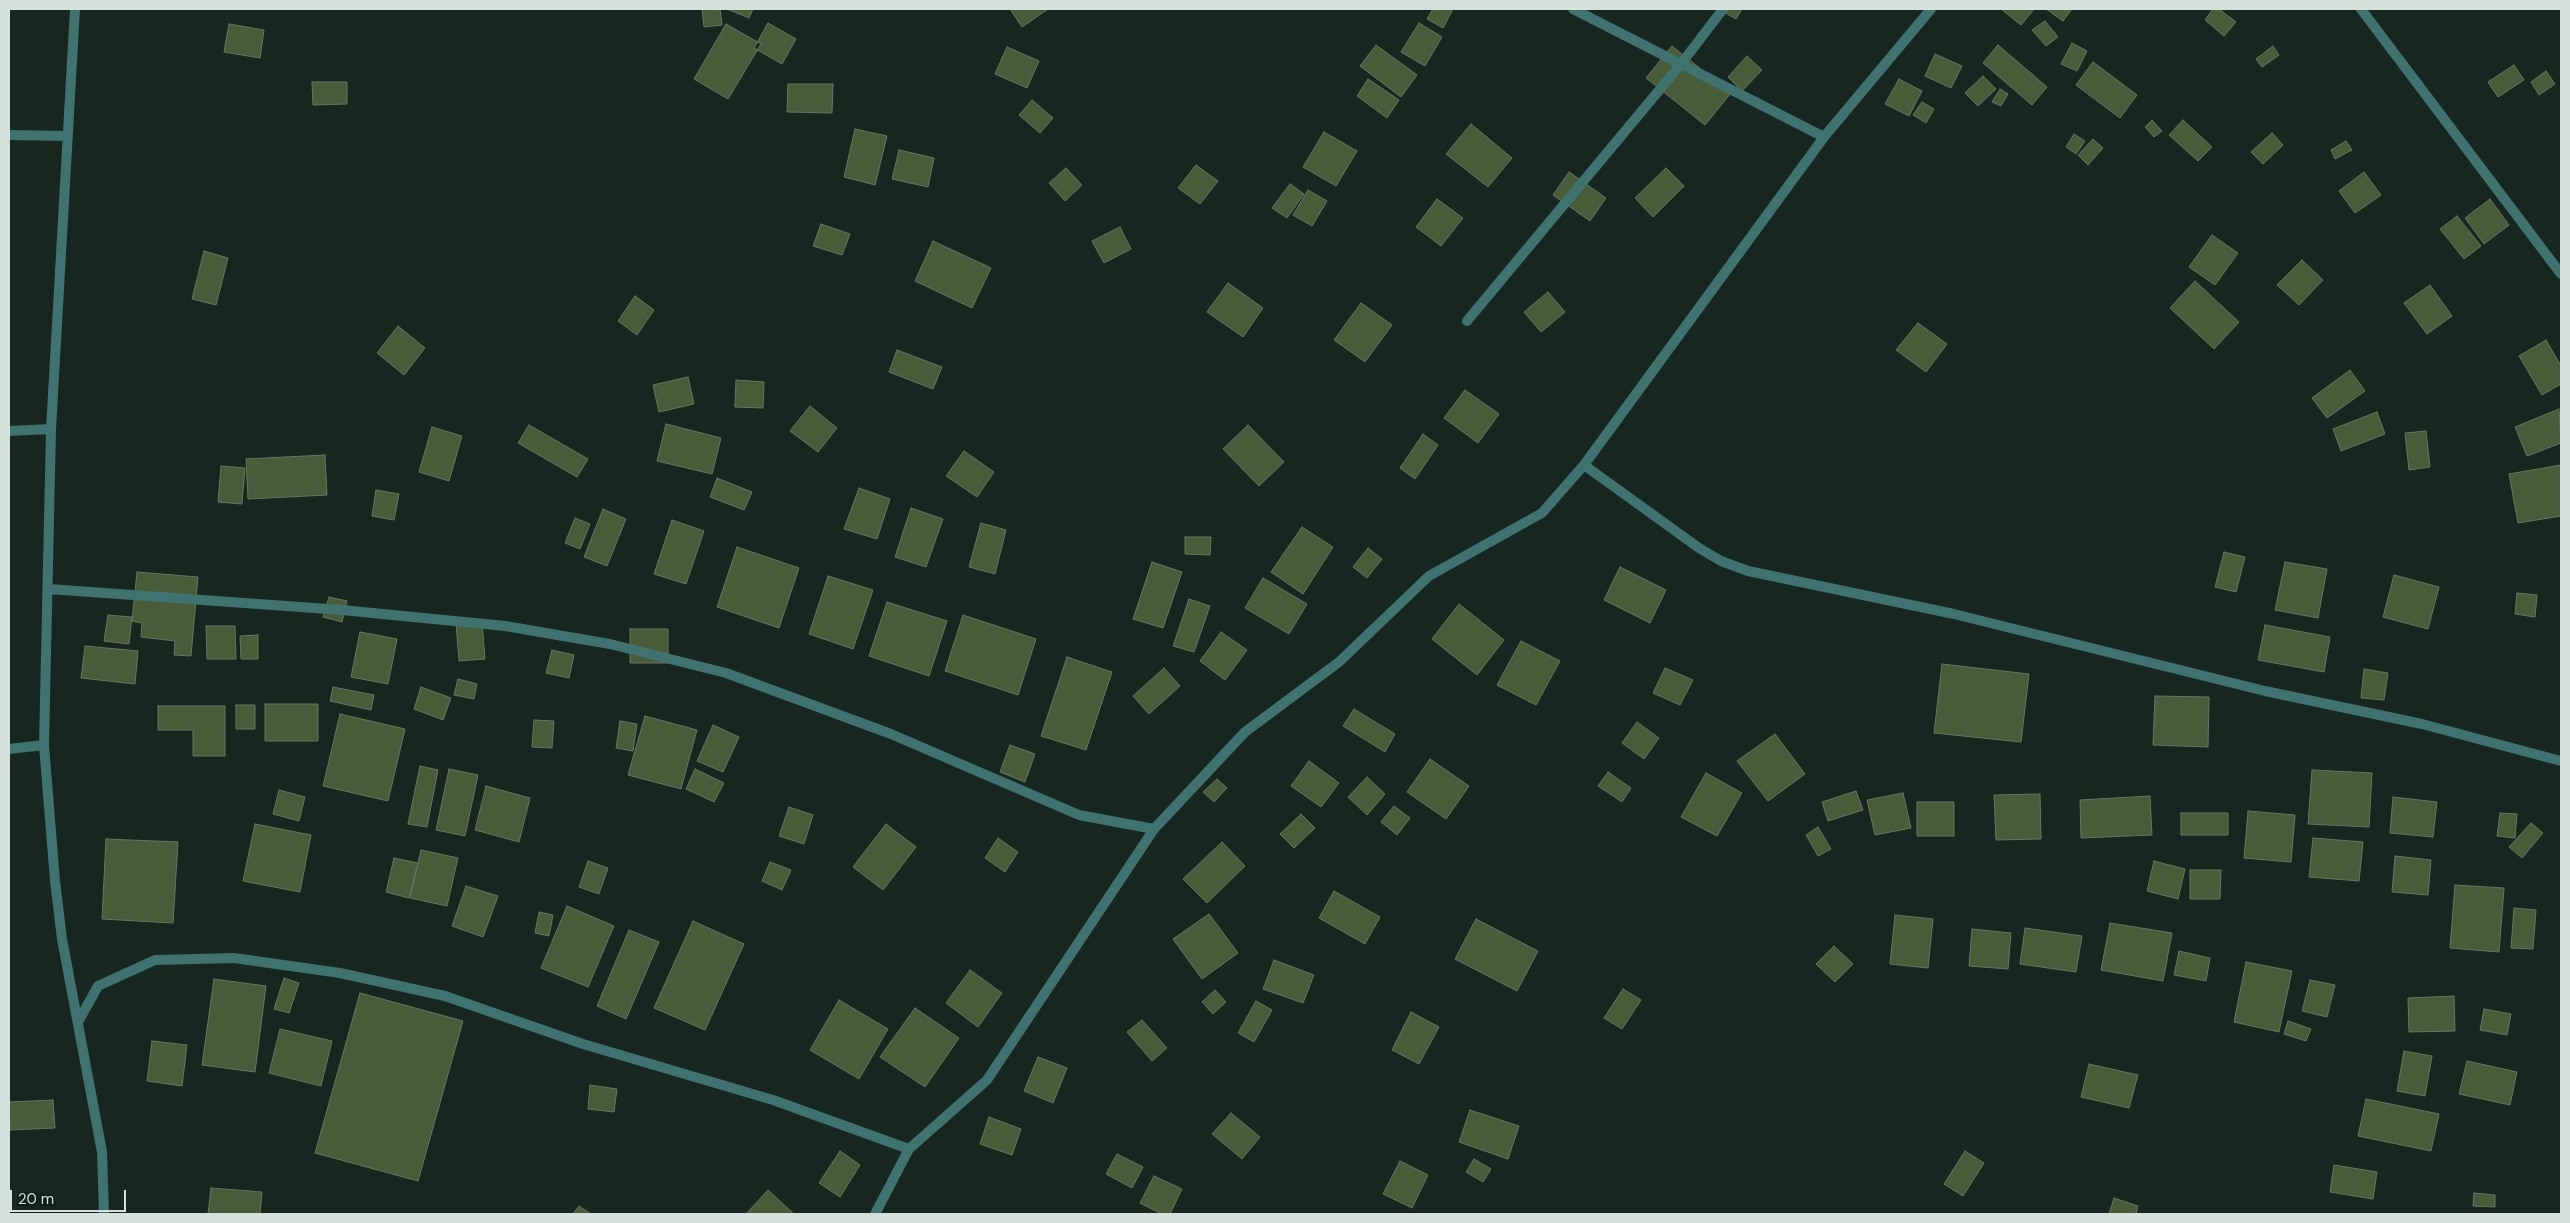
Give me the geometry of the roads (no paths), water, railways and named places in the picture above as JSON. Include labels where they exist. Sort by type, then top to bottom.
[{"type":"street","points":[[75,9],[52,429],[44,745],[55,881],[62,939],[102,1152],[104,1214]]},
{"type":"street","points":[[1573,9],[1824,137]]},
{"type":"street","points":[[1467,321],[1681,64],[1722,9]]},
{"type":"street","points":[[875,1214],[910,1149],[987,1080],[1154,829],[1245,732],[1339,662],[1429,576],[1542,513],[1584,465],[1824,137],[1932,9]]},
{"type":"street","points":[[2361,9],[2561,274]]},
{"type":"street","points":[[9,135],[68,136]]},
{"type":"street","points":[[9,431],[52,429]]},
{"type":"street","points":[[1584,465],[1699,548],[1721,561],[1748,571],[1954,614],[2264,691],[2422,724],[2561,761]]},
{"type":"street","points":[[49,589],[342,610],[505,626],[610,644],[726,673],[891,734],[1079,815],[1154,829]]},
{"type":"street","points":[[9,749],[44,745]]},
{"type":"street","points":[[78,1022],[98,986],[155,960],[234,958],[340,973],[445,996],[583,1044],[774,1100],[910,1149]]}]
